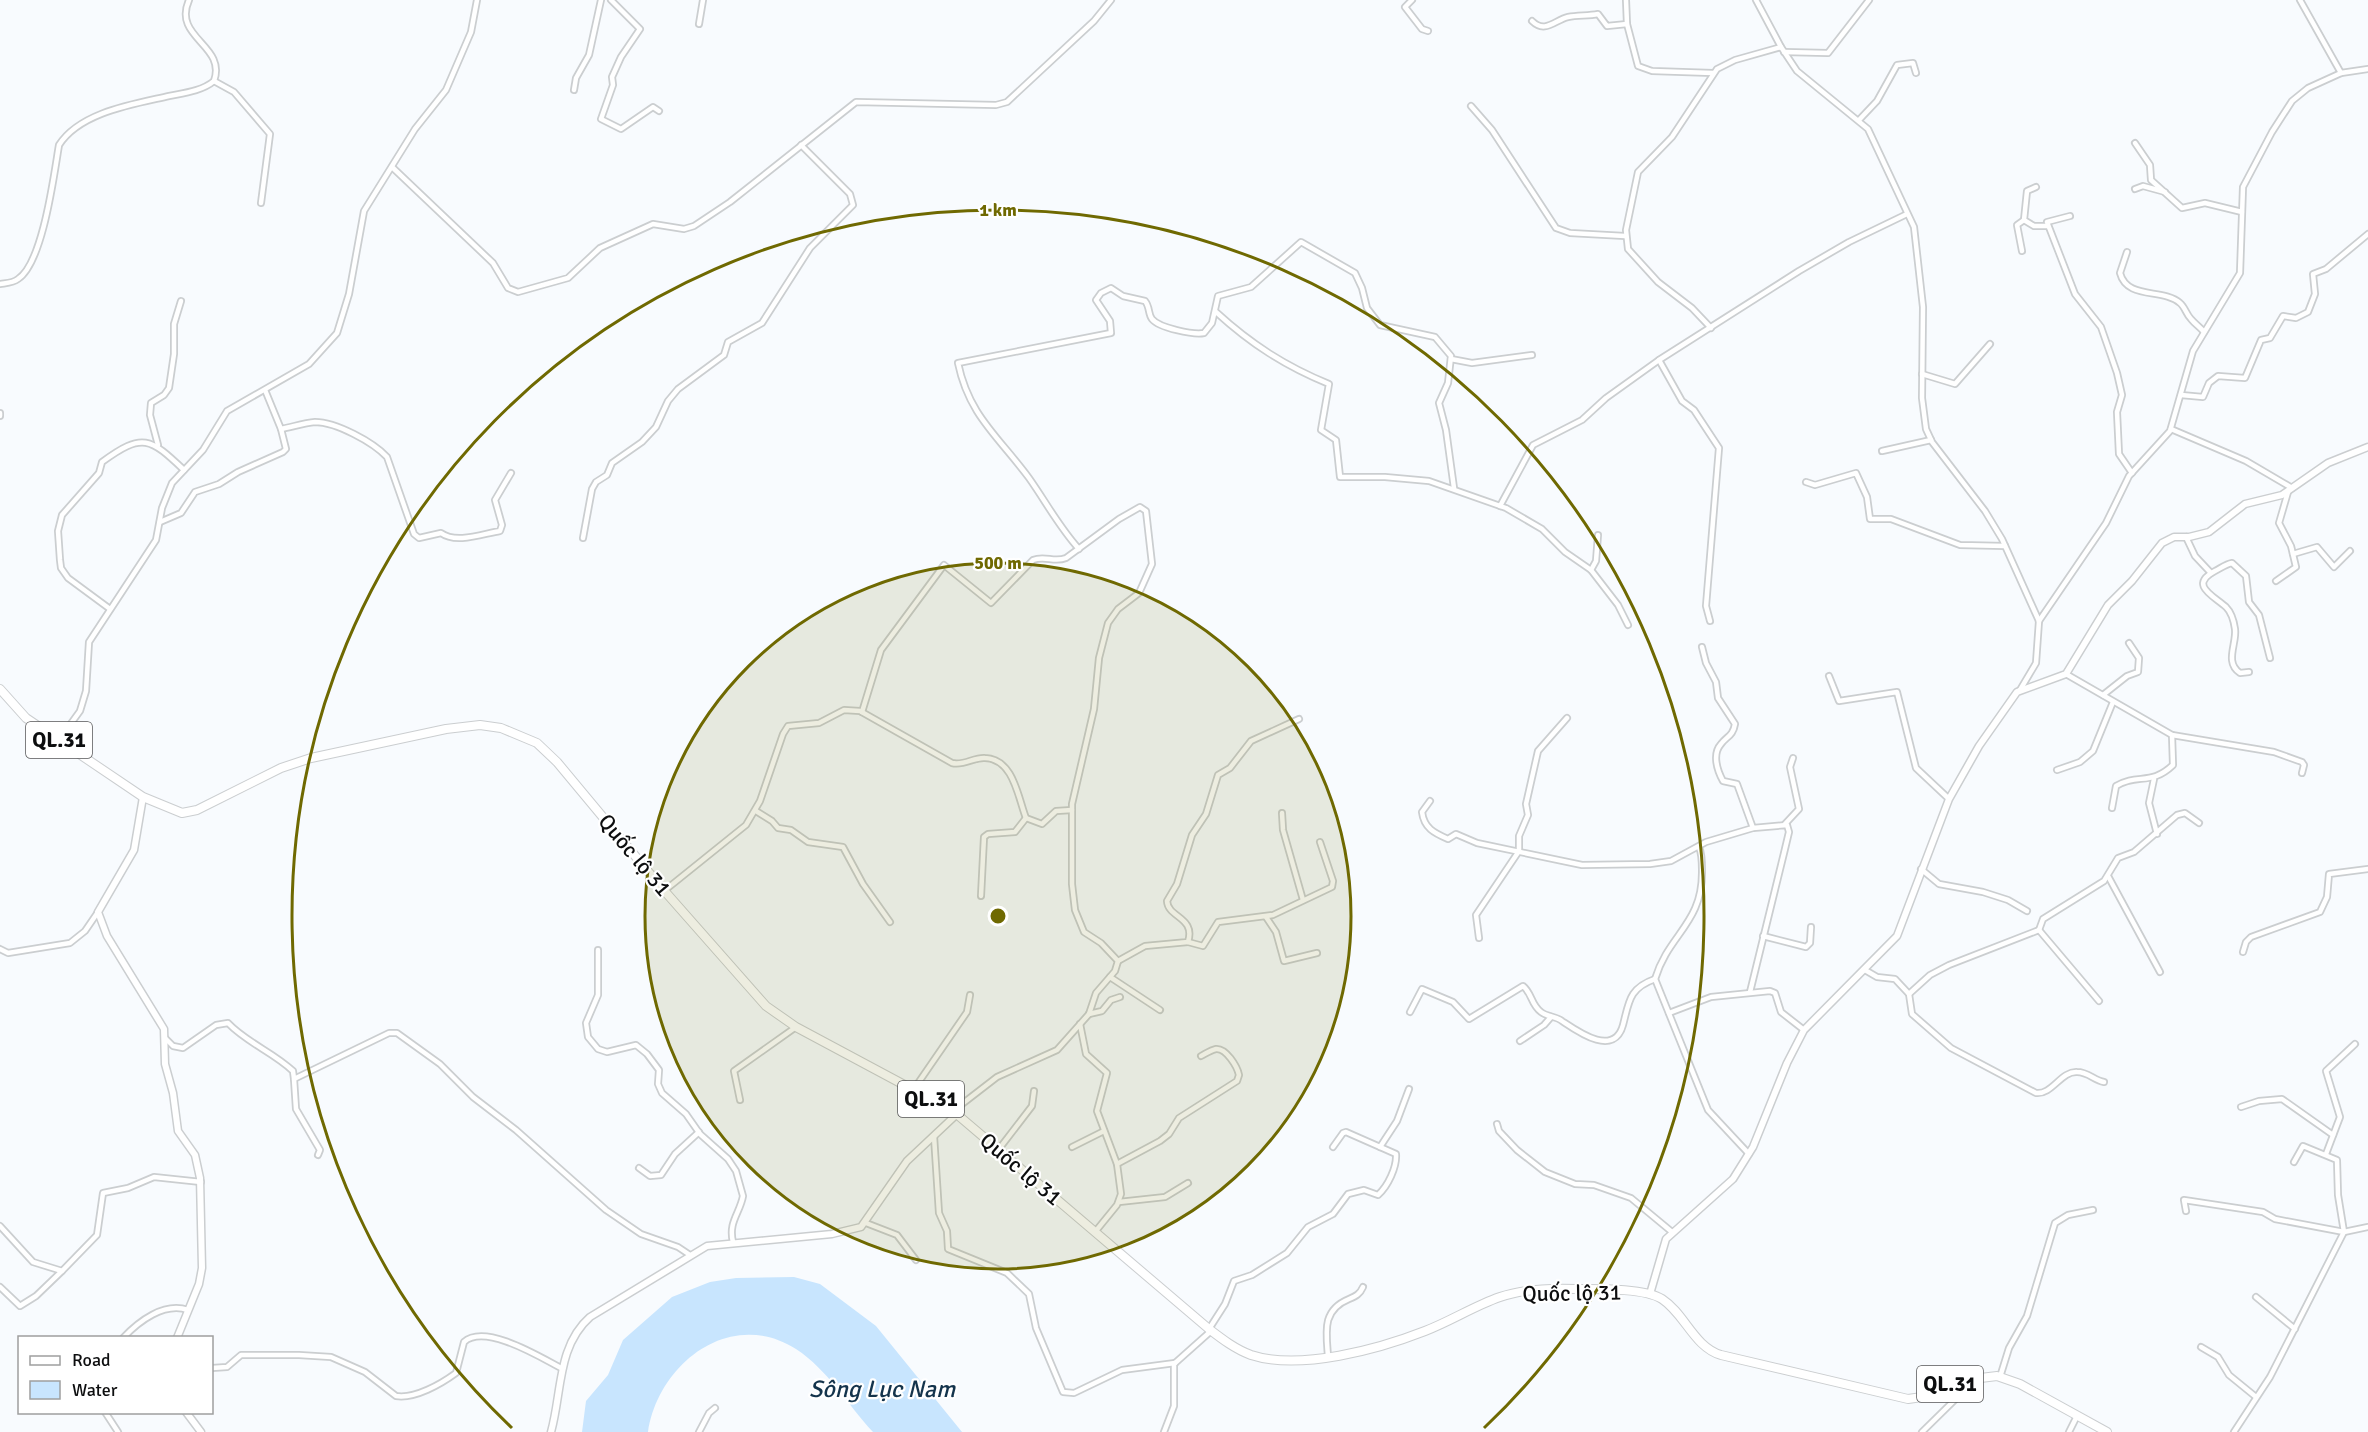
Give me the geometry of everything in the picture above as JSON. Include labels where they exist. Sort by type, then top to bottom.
[{"type":"highway","name":"Quốc lộ 31","points":[[0,689],[26,718],[143,797],[174,811],[190,813],[281,768],[314,757],[352,751],[446,729],[480,725],[501,728],[537,743],[754,995],[796,1027],[955,1113],[1210,1330],[1228,1343],[1253,1355],[1293,1359],[1328,1356],[1395,1342],[1427,1331],[1498,1298],[1515,1293],[1574,1288],[1650,1294],[1664,1300],[1676,1310],[1708,1350],[1908,1399],[1978,1377],[2000,1377],[2020,1384],[2107,1432]]},
{"type":"street","points":[[0,284],[19,279],[33,259],[44,222],[59,145],[66,136],[82,124],[108,112],[194,90],[214,81],[216,74],[214,59],[186,23],[185,11],[189,0]]},
{"type":"street","points":[[59,740],[80,711],[86,691],[89,642],[156,540],[168,488],[203,450],[227,411],[309,364],[338,333],[349,294],[362,217],[372,195],[415,129],[446,90],[467,42],[477,0]]},
{"type":"street","points":[[574,90],[576,78],[589,55],[601,0]]},
{"type":"street","points":[[611,0],[637,24],[639,31],[621,57],[612,77],[613,86],[601,119],[621,129],[653,107],[659,111]]},
{"type":"street","points":[[699,24],[703,0]]},
{"type":"street","points":[[392,167],[493,263],[508,288],[518,292],[568,278],[600,248],[653,224],[684,229],[694,226],[727,204],[856,102],[996,105],[1007,102],[1094,21],[1111,0]]},
{"type":"street","points":[[1412,0],[1405,7],[1422,29],[1428,31]]},
{"type":"street","points":[[1626,0],[1627,24],[1635,62],[1641,68],[1652,71],[1713,73]]},
{"type":"street","points":[[1650,1294],[1661,1247],[1672,1232],[1730,1181],[1749,1154],[1787,1063],[1804,1030],[1897,936],[1949,799],[1979,746],[2020,690],[2036,663],[2039,621],[2005,546],[1985,511],[1931,440],[1923,418],[1923,307],[1916,234],[1873,137],[1859,120],[1802,77],[1782,50],[1756,0]]},
{"type":"street","points":[[1711,328],[1628,249],[1625,236],[1640,168],[1672,137],[1713,73],[1729,62],[1782,50],[1828,53],[1869,0]]},
{"type":"street","points":[[2300,0],[2341,73]]},
{"type":"street","points":[[1532,21],[1538,26],[1547,26],[1568,17],[1598,14],[1607,26],[1627,24]]},
{"type":"street","points":[[1859,120],[1877,100],[1897,65],[1911,63],[1916,73]]},
{"type":"street","points":[[2039,621],[2106,523],[2132,473],[2152,454],[2171,429],[2191,355],[2240,273],[2244,184],[2288,106],[2308,88],[2341,73],[2368,69]]},
{"type":"street","points":[[214,81],[234,92],[270,134],[261,202]]},
{"type":"street","points":[[1471,106],[1492,130],[1556,228],[1569,232],[1625,236]]},
{"type":"street","points":[[2135,143],[2150,166],[2151,180],[2183,209],[2205,203],[2242,212]]},
{"type":"street","points":[[583,538],[592,489],[596,482],[606,474],[612,464],[653,431],[668,401],[678,389],[724,355],[728,342],[762,323],[810,248],[853,205],[850,194],[801,145]]},
{"type":"street","points":[[2135,189],[2144,186],[2164,192]]},
{"type":"street","points":[[2022,251],[2017,225],[2024,220],[2027,191],[2036,188]]},
{"type":"street","points":[[1500,506],[1531,447],[1582,420],[1606,398],[1659,360],[1828,254],[1907,214]]},
{"type":"street","points":[[2070,216],[2047,220],[2048,226],[2075,294],[2101,327],[2117,373],[2122,395],[2117,412],[2119,454],[2132,473]]},
{"type":"street","points":[[2024,220],[2034,226],[2048,226]]},
{"type":"street","points":[[2181,395],[2203,397],[2209,383],[2217,376],[2245,378],[2261,340],[2270,338],[2283,316],[2296,318],[2308,312],[2315,294],[2313,274],[2326,269],[2368,234]]},
{"type":"street","points":[[1079,549],[1058,523],[1029,479],[974,410],[958,363],[1111,333],[1110,321],[1096,300],[1101,293],[1111,288],[1123,296],[1145,301],[1154,321],[1186,332],[1204,333],[1216,312],[1218,296],[1251,287],[1298,243],[1303,242],[1316,253],[1355,273],[1367,308],[1380,325],[1435,337],[1451,358],[1472,363],[1532,355]]},
{"type":"street","points":[[2127,252],[2120,273],[2123,280],[2139,292],[2163,295],[2179,302],[2204,332]]},
{"type":"street","points":[[181,301],[174,324],[174,354],[170,388],[165,395],[151,403],[150,410],[158,446],[184,470]]},
{"type":"street","points":[[1216,312],[1266,353],[1287,366],[1329,384],[1321,430],[1336,440],[1340,477],[1412,479],[1454,488],[1486,503],[1500,506],[1542,529],[1565,552],[1592,570],[1618,605],[1628,625]]},
{"type":"street","points":[[1922,375],[1955,384],[1990,344]]},
{"type":"street","points":[[1451,358],[1448,383],[1439,403],[1446,430],[1454,488]]},
{"type":"street","points":[[1659,360],[1678,394],[1699,417],[1719,450],[1713,485],[1706,606],[1710,621]]},
{"type":"street","points":[[160,522],[181,513],[195,492],[219,484],[237,472],[283,452],[286,448],[282,429],[265,390]]},
{"type":"street","points":[[282,429],[322,423],[375,445],[387,457],[402,506],[414,534],[419,538],[441,533],[455,538],[500,531],[502,525],[495,500],[511,473]]},
{"type":"street","points":[[2171,429],[2246,461],[2290,490]]},
{"type":"street","points":[[1882,451],[1931,440]]},
{"type":"street","points":[[110,609],[63,573],[59,525],[68,506],[99,474],[102,462],[131,444],[158,446]]},
{"type":"street","points":[[2020,690],[2066,674],[2108,605],[2132,581],[2152,553],[2168,539],[2187,537],[2215,529],[2245,504],[2290,490],[2331,461],[2368,447]]},
{"type":"street","points":[[1806,482],[1815,485],[1856,473],[1867,497],[1870,519],[1891,519],[1963,546],[2005,546]]},
{"type":"street","points":[[2276,581],[2296,567],[2279,519],[2290,490]]},
{"type":"street","points":[[862,712],[881,651],[944,565],[991,603],[1034,560],[1040,558],[1059,561],[1137,508],[1142,507],[1146,511],[1152,564],[1141,590],[1114,614],[1106,630],[1099,658],[1094,709],[1081,758],[1072,810],[1072,884],[1076,914],[1084,932],[1101,943],[1118,961]]},
{"type":"street","points":[[1592,570],[1596,561],[1598,536]]},
{"type":"street","points":[[2187,537],[2195,556],[2211,573]]},
{"type":"street","points":[[2293,554],[2317,547],[2334,567],[2350,551]]},
{"type":"street","points":[[2249,672],[2240,673],[2234,668],[2232,652],[2235,626],[2228,610],[2204,588],[2205,577],[2211,573],[2232,563],[2246,576],[2248,602],[2259,615],[2270,658]]},
{"type":"street","points":[[2103,695],[2127,676],[2138,672],[2139,658],[2129,643]]},
{"type":"street","points":[[1702,646],[1706,663],[1716,682],[1718,698],[1735,724],[1730,738],[1722,743],[1716,756],[1718,769],[1724,781],[1737,784],[1753,828]]},
{"type":"street","points":[[2066,674],[2172,735],[2274,752],[2302,762],[2304,765],[2302,773]]},
{"type":"street","points":[[1829,676],[1839,701],[1897,692],[1916,768],[1949,799]]},
{"type":"street","points":[[2057,770],[2080,762],[2093,751],[2113,702]]},
{"type":"street","points":[[664,891],[729,840],[756,811],[783,734],[788,726],[819,723],[844,710],[862,712],[952,763],[960,764],[986,758],[998,762],[1011,776],[1026,818],[1042,824],[1056,811],[1072,810]]},
{"type":"street","points":[[1479,938],[1476,915],[1519,851],[1519,836],[1528,815],[1526,804],[1538,752],[1567,718]]},
{"type":"street","points":[[1188,942],[1190,934],[1185,922],[1171,911],[1167,901],[1177,884],[1192,835],[1206,814],[1216,778],[1220,772],[1230,768],[1251,741],[1299,719]]},
{"type":"street","points":[[2112,808],[2116,786],[2123,782],[2154,779],[2174,763],[2172,735]]},
{"type":"street","points":[[1430,801],[1422,814],[1425,823],[1433,832],[1448,839],[1456,834],[1477,843],[1582,865],[1661,863],[1753,828],[1785,824],[1799,809],[1790,767],[1793,758]]},
{"type":"street","points":[[2154,779],[2150,803],[2157,834]]},
{"type":"street","points":[[0,949],[8,953],[70,943],[79,938],[98,912],[134,850],[143,797]]},
{"type":"street","points":[[756,811],[768,817],[778,828],[791,830],[808,842],[843,847],[863,884],[890,922]]},
{"type":"street","points":[[1282,813],[1283,830],[1303,900]]},
{"type":"street","points":[[1909,994],[1930,975],[1949,965],[2039,930],[2043,919],[2108,876],[2118,858],[2132,854],[2182,813],[2189,815],[2199,824]]},
{"type":"street","points":[[981,896],[984,837],[988,834],[1015,832],[1026,818]]},
{"type":"street","points":[[1750,992],[1789,832],[1785,824]]},
{"type":"street","points":[[1118,961],[1145,946],[1188,942],[1203,946],[1220,921],[1266,917],[1283,912],[1328,889],[1333,883],[1320,842]]},
{"type":"street","points":[[1410,1012],[1422,988],[1453,1002],[1469,1019],[1522,985],[1527,989],[1535,1007],[1559,1019],[1584,1036],[1608,1040],[1622,1029],[1625,1009],[1632,995],[1655,979],[1668,948],[1690,920],[1699,901],[1702,865],[1699,847]]},
{"type":"street","points":[[1921,869],[1940,884],[1983,892],[2008,900],[2027,911]]},
{"type":"street","points":[[2243,952],[2246,942],[2251,937],[2319,912],[2327,897],[2329,874],[2368,869]]},
{"type":"street","points":[[2108,876],[2160,972]]},
{"type":"street","points":[[98,912],[106,936],[160,1021],[165,1038],[165,1064],[173,1093],[178,1131],[195,1155],[201,1182],[202,1268],[199,1284],[178,1336]]},
{"type":"street","points":[[1266,917],[1276,932],[1284,961],[1317,953]]},
{"type":"street","points":[[1763,936],[1806,947],[1810,943],[1811,927]]},
{"type":"street","points":[[2039,930],[2099,1001]]},
{"type":"street","points":[[598,950],[598,995],[585,1029],[591,1044],[607,1052],[636,1045],[647,1053],[659,1070],[658,1084],[662,1094],[692,1120],[699,1132],[728,1159],[741,1185],[742,1199],[734,1215],[730,1231],[733,1242]]},
{"type":"street","points":[[551,1432],[556,1414],[561,1368],[577,1332],[590,1317],[707,1246],[856,1230],[866,1223],[904,1165],[955,1113],[997,1077],[1057,1050],[1089,1014],[1096,993],[1117,969],[1118,961]]},
{"type":"street","points":[[1865,970],[1877,977],[1893,978],[1909,994],[1909,1011],[1929,1032],[1972,1060],[2036,1093],[2044,1092],[2074,1072],[2104,1082]]},
{"type":"street","points":[[1110,977],[1160,1010]]},
{"type":"street","points":[[1655,979],[1708,1110],[1749,1154]]},
{"type":"street","points":[[1669,1013],[1711,996],[1774,992],[1781,1012],[1804,1030]]},
{"type":"street","points":[[914,1089],[967,1012],[970,995]]},
{"type":"street","points":[[1089,1014],[1102,1011],[1111,1000],[1120,997]]},
{"type":"street","points":[[1520,1041],[1544,1025],[1551,1017]]},
{"type":"street","points":[[165,1038],[173,1046],[183,1048],[216,1025],[228,1023],[241,1036],[275,1056],[293,1071],[296,1109],[320,1150],[318,1155]]},
{"type":"street","points":[[1080,1024],[1086,1054],[1107,1073],[1097,1108],[1117,1164],[1121,1187],[1119,1202],[1095,1232]]},
{"type":"street","points":[[740,1100],[734,1071],[796,1027]]},
{"type":"street","points":[[294,1079],[389,1034],[400,1034],[440,1064],[473,1096],[516,1130],[606,1210],[641,1234],[678,1247],[690,1255]]},
{"type":"street","points":[[2325,1154],[2340,1117],[2326,1071],[2355,1044]]},
{"type":"street","points":[[1117,1164],[1160,1142],[1169,1134],[1179,1118],[1237,1081],[1239,1075],[1236,1065],[1221,1051],[1216,1049],[1201,1056]]},
{"type":"street","points":[[1380,1147],[1397,1121],[1409,1089]]},
{"type":"street","points":[[999,1149],[1032,1106],[1034,1091]]},
{"type":"street","points":[[2241,1107],[2259,1101],[2282,1099],[2333,1135]]},
{"type":"street","points":[[1497,1125],[1499,1131],[1517,1150],[1545,1172],[1575,1184],[1594,1185],[1631,1198],[1672,1232]]},
{"type":"street","points":[[1072,1147],[1104,1131]]},
{"type":"street","points":[[639,1168],[650,1176],[661,1175],[679,1149],[699,1132]]},
{"type":"street","points":[[934,1136],[939,1213],[947,1228],[948,1249],[1007,1273],[1027,1291],[1037,1331],[1063,1392],[1074,1393],[1122,1370],[1175,1363],[1210,1330],[1225,1304],[1234,1281],[1264,1268],[1287,1253],[1308,1227],[1333,1214],[1348,1194],[1364,1190],[1378,1195],[1382,1191],[1390,1177],[1397,1156],[1345,1132],[1333,1147]]},
{"type":"street","points":[[2234,1432],[2295,1329],[2344,1232],[2338,1195],[2338,1162],[2325,1154],[2301,1147],[2294,1161]]},
{"type":"street","points":[[0,1287],[20,1306],[36,1296],[97,1235],[103,1193],[128,1188],[154,1177],[201,1182]]},
{"type":"street","points":[[1119,1202],[1165,1197],[1188,1183]]},
{"type":"street","points":[[2186,1211],[2184,1200],[2188,1199],[2205,1205],[2263,1212],[2275,1219],[2344,1232],[2368,1227]]},
{"type":"street","points":[[2000,1377],[2008,1350],[2027,1316],[2055,1223],[2068,1215],[2093,1210]]},
{"type":"street","points":[[866,1223],[897,1235],[916,1260]]},
{"type":"street","points":[[0,1226],[33,1262],[62,1271]]},
{"type":"street","points":[[1328,1356],[1326,1325],[1328,1316],[1338,1305],[1360,1293],[1363,1287]]},
{"type":"street","points":[[2256,1297],[2295,1329]]},
{"type":"street","points":[[125,1336],[139,1322],[158,1312],[175,1307],[188,1310]]},
{"type":"street","points":[[213,1368],[227,1367],[241,1355],[321,1356],[354,1366],[391,1393],[405,1396],[428,1389],[456,1373],[464,1342],[473,1337],[507,1341],[561,1368]]},
{"type":"street","points":[[2201,1347],[2220,1360],[2229,1375],[2256,1397]]},
{"type":"street","points":[[1164,1432],[1174,1406],[1175,1363]]},
{"type":"street","points":[[1922,1432],[1978,1377]]},
{"type":"street","points":[[699,1432],[709,1413],[715,1408]]},
{"type":"street","points":[[106,1414],[118,1432]]},
{"type":"street","points":[[187,1414],[201,1432]]},
{"type":"street","points":[[2069,1432],[2077,1416]]},
{"type":"water","name":"Sông Lục Nam","points":[[794,1277],[820,1284],[876,1326],[962,1432],[873,1432],[828,1377],[807,1357],[796,1349],[771,1338],[746,1335],[723,1339],[701,1349],[682,1365],[666,1384],[655,1407],[648,1432],[582,1432],[586,1401],[608,1375],[623,1340],[672,1297],[710,1282],[736,1278]]}]
